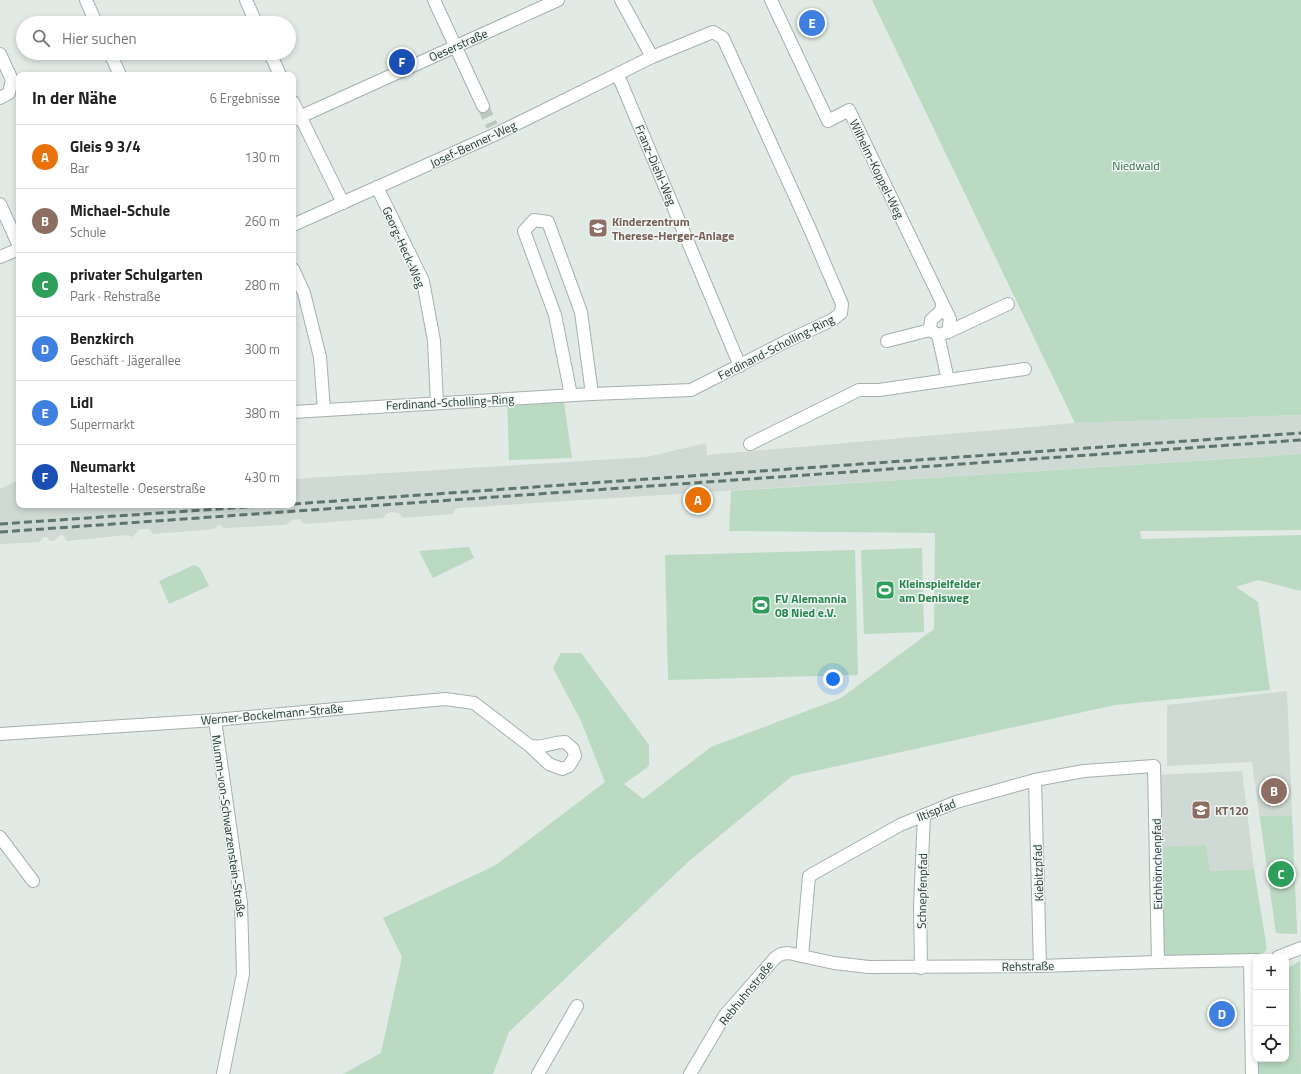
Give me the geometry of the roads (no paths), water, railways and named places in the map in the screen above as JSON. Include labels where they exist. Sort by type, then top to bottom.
[{"type":"street","points":[[86,0],[93,16]]},
{"type":"street","points":[[246,0],[253,16]]},
{"type":"street","points":[[434,0],[483,106]]},
{"type":"street","name":"Oeserstraße","points":[[297,118],[558,0]]},
{"type":"street","points":[[621,0],[652,58]]},
{"type":"street","name":"Wilhelm-Koppel-Weg","points":[[771,0],[828,121],[849,110],[950,319],[939,332],[948,380]]},
{"type":"street","name":"Ferdinand-Scholling-Ring","points":[[296,412],[571,395],[690,390],[832,320],[841,313],[842,304],[810,227],[723,38],[713,32],[652,58]]},
{"type":"street","points":[[0,54],[12,80],[9,93],[0,98]]},
{"type":"street","name":"Josef-Benner-Weg","points":[[296,224],[377,187],[494,130],[618,75],[652,58]]},
{"type":"street","points":[[113,60],[119,72]]},
{"type":"street","points":[[273,60],[279,72]]},
{"type":"street","name":"Franz-Diehl-Weg","points":[[618,75],[740,366]]},
{"type":"street","points":[[297,118],[343,203]]},
{"type":"street","name":"Georg-Heck-Weg","points":[[377,187],[423,281],[434,340],[437,403]]},
{"type":"street","points":[[0,204],[16,241]]},
{"type":"street","points":[[571,395],[555,316],[524,231],[534,220],[548,222],[581,312],[592,394]]},
{"type":"street","points":[[0,258],[16,250]]},
{"type":"street","points":[[296,276],[304,293],[320,358],[324,410]]},
{"type":"street","points":[[887,341],[939,332],[1008,304]]},
{"type":"street","points":[[939,332],[931,320],[941,311],[942,305]]},
{"type":"street","points":[[750,444],[859,390],[879,390],[1025,369]]},
{"type":"street","name":"Werner-Bockelmann-Straße","points":[[0,734],[215,720],[436,699],[454,699],[474,703],[530,746]]},
{"type":"street","name":"Mumm-von-Schwarzenstein-Straße","points":[[215,720],[241,903],[243,974],[223,1074]]},
{"type":"street","name":"Iltispfad","points":[[802,956],[809,876],[900,825],[956,802],[1035,780],[1084,771],[1154,766]]},
{"type":"street","name":"Eichhörnchenpfad","points":[[1154,766],[1158,962]]},
{"type":"street","name":"Kiebitzpfad","points":[[1035,780],[1040,966]]},
{"type":"street","name":"Schnepfenpfad","points":[[921,968],[920,906],[924,815]]},
{"type":"street","points":[[0,837],[33,881]]},
{"type":"street","points":[[1286,954],[1301,948]]},
{"type":"street","name":"Rebhuhnstraße","points":[[690,1074],[725,1015],[774,958],[781,954],[802,956]]},
{"type":"street","name":"Rehstraße","points":[[802,956],[834,963],[869,967],[921,968],[1253,960]]},
{"type":"street","points":[[1252,1074],[1253,960]]},
{"type":"street","points":[[538,1074],[577,1006]]},
{"type":"tunnel","points":[[483,106],[492,126]]},
{"type":"railway","points":[[296,504],[1301,433]]},
{"type":"railway","points":[[0,532],[1301,440]]},
{"type":"railway","points":[[0,524],[232,508]]},
{"type":"place","name":"Lidl","points":[[812,23]]},
{"type":"place","name":"Neumarkt","points":[[402,62]]},
{"type":"place","name":"Kinderzentrum Therese-Herger-Anlage","points":[[598,228]]},
{"type":"place","name":"Gleis 9 3/4","points":[[698,500]]},
{"type":"place","name":"Kleinspielfelder am Denisweg","points":[[885,590]]},
{"type":"place","name":"FV Alemannia 08 Nied e.V.","points":[[761,605]]},
{"type":"place","name":"Michael-Schule","points":[[1274,791]]},
{"type":"place","name":"KT120","points":[[1201,810]]},
{"type":"place","name":"privater Schulgarten","points":[[1281,874]]},
{"type":"place","name":"Benzkirch","points":[[1222,1014]]},
{"type":"park label","name":"Niedwald","points":[[1136,165]]}]
